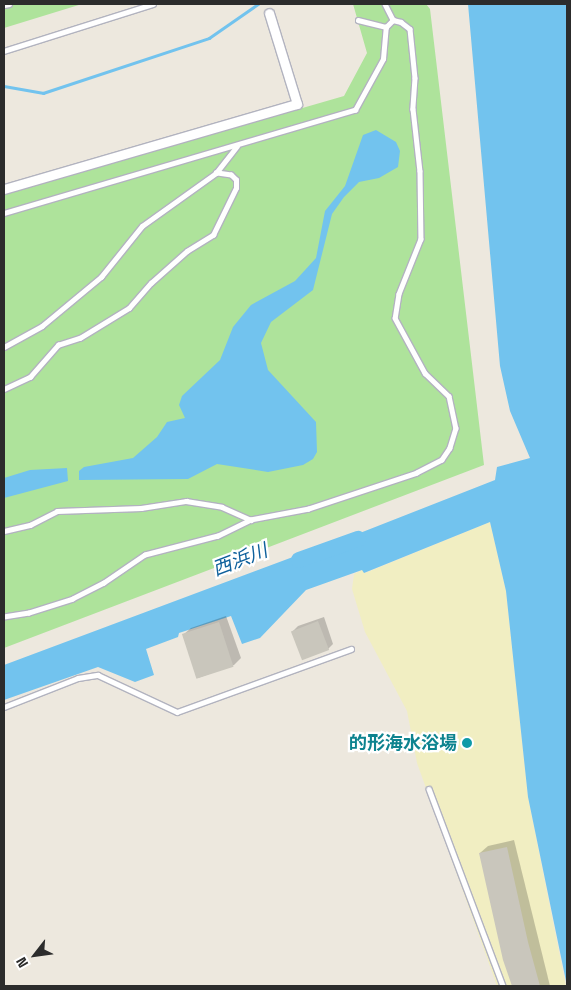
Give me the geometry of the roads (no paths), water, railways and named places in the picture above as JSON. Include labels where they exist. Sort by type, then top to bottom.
[{"type":"street","points":[[4,189],[297,104],[269,12]]},
{"type":"lane","points":[[4,6],[9,4]]},
{"type":"lane","points":[[4,51],[153,4]]},
{"type":"lane","points":[[4,617],[29,613],[73,599],[104,583],[146,555],[218,536],[250,520],[309,509],[417,473],[442,460],[450,448],[456,428],[449,396],[424,373],[395,318],[399,294],[421,239],[420,171],[413,109],[415,78],[410,29],[393,20],[385,4]]},
{"type":"lane","points":[[358,20],[386,27]]},
{"type":"lane","points":[[4,213],[355,110],[383,59],[386,27],[393,20]]},
{"type":"lane","points":[[4,347],[42,326],[101,277],[142,226],[216,172],[238,145]]},
{"type":"lane","points":[[4,389],[30,377],[58,345],[80,338],[129,308],[151,283],[187,251],[213,236],[236,188],[236,180],[231,175],[216,172]]},
{"type":"lane","points":[[4,531],[30,524],[57,511],[141,508],[186,501],[222,507],[250,520]]},
{"type":"lane","points":[[4,707],[78,678],[98,675],[177,712],[351,649]]},
{"type":"lane","points":[[429,789],[503,986]]},
{"type":"water","points":[[468,4],[567,4],[567,986],[528,797],[506,591],[490,522],[364,573],[362,570],[306,590],[260,638],[242,644],[231,616],[179,633],[178,637],[146,649],[154,675],[135,682],[98,667],[4,700],[4,665],[317,548],[321,556],[341,549],[337,542],[495,480],[497,467],[530,458],[510,411],[500,366]]},
{"type":"water","points":[[376,130],[396,142],[400,151],[398,167],[379,178],[359,182],[344,197],[332,214],[313,290],[271,322],[261,343],[268,370],[316,422],[317,452],[313,459],[303,465],[268,472],[217,464],[188,479],[79,480],[79,471],[84,467],[133,458],[157,437],[167,422],[185,418],[179,405],[182,396],[220,360],[233,327],[251,305],[295,281],[316,258],[325,211],[345,186],[363,135]]},
{"type":"water","points":[[67,468],[68,481],[4,498],[4,478],[30,470]]},
{"type":"waterway","points":[[4,86],[43,93],[209,38],[258,4]]},
{"type":"waterway","name":"西浜川","points":[[299,560],[358,539]]},
{"type":"place","name":"的形海水浴場","points":[[467,743]]}]
